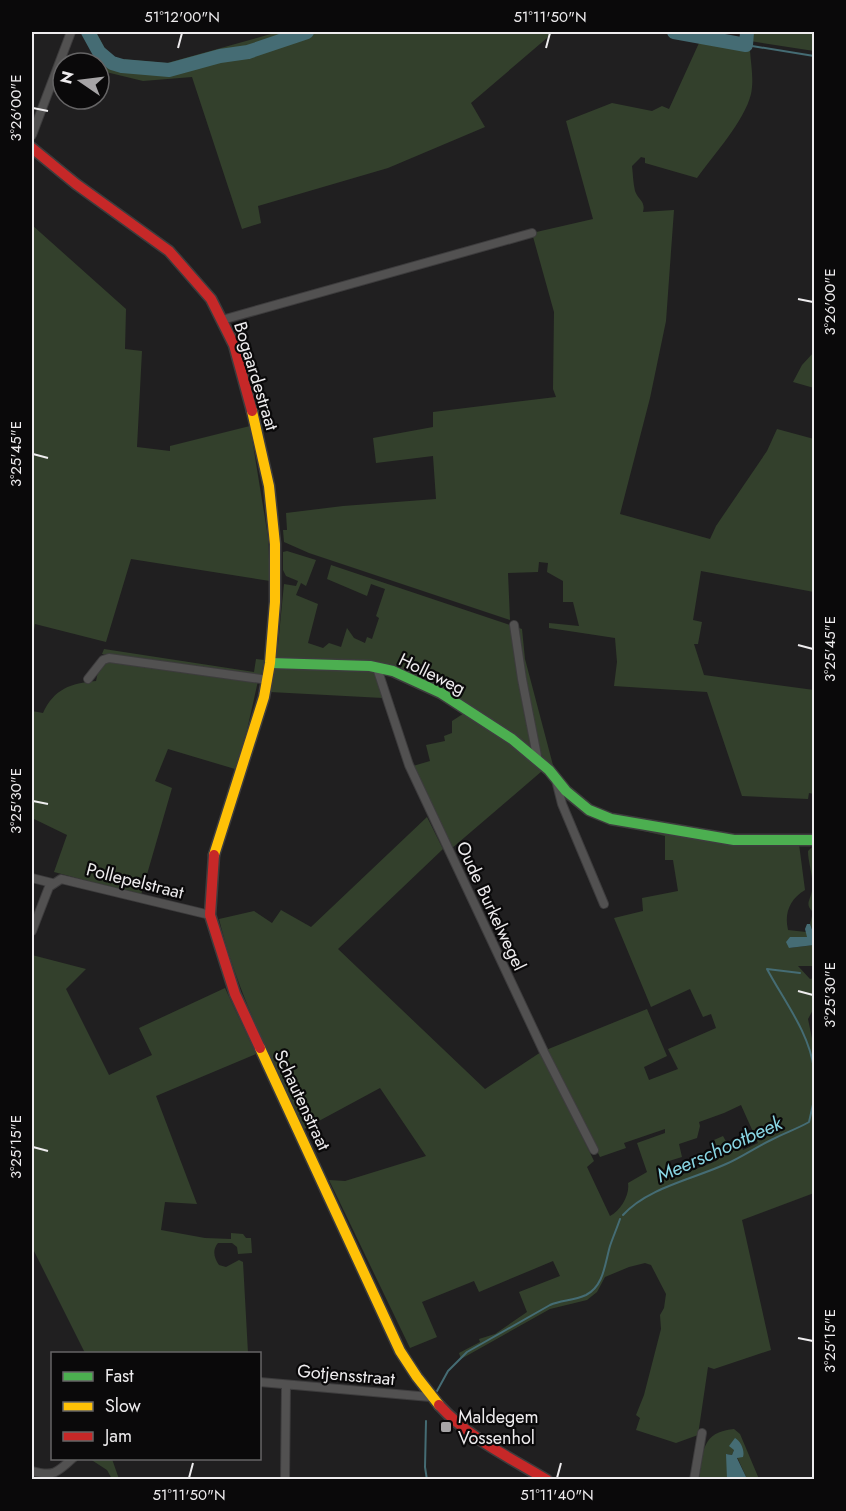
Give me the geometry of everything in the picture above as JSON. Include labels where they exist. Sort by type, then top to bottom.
[{"type":"street","points":[[32,135],[71,32]]},
{"type":"street","name":"Bogaardestraat","points":[[32,148],[76,184],[169,251],[211,299],[234,345],[251,406],[269,486],[275,544],[275,602],[270,663]]},
{"type":"street","points":[[222,320],[532,233]]},
{"type":"street","points":[[514,625],[538,761]]},
{"type":"street","points":[[88,679],[103,660],[109,658],[268,680]]},
{"type":"street","name":"Holleweg","points":[[270,663],[370,666],[393,671],[441,693],[512,739],[589,810],[611,819],[734,840],[814,840]]},
{"type":"street","name":"Schautenstraat","points":[[270,663],[264,697],[214,856],[210,915],[222,957],[235,994],[400,1352],[430,1397],[454,1421],[483,1443],[547,1479]]},
{"type":"street","name":"Oude Burkelwegel","points":[[377,668],[418,786],[544,1052],[594,1150]]},
{"type":"street","points":[[556,778],[562,804],[604,904]]},
{"type":"street","name":"Pollepelstraat","points":[[32,878],[52,883],[61,879],[210,915]]},
{"type":"street","points":[[32,931],[52,883]]},
{"type":"street","name":"Gotjensstraat","points":[[261,1382],[430,1397]]},
{"type":"street","points":[[285,1479],[286,1384]]},
{"type":"street","points":[[694,1479],[702,1433]]},
{"type":"street","points":[[32,1471],[48,1475],[55,1473],[71,1460]]},
{"type":"green space","points":[[83,32],[96,32],[106,51],[94,51]]},
{"type":"green space","points":[[278,32],[554,32],[471,103],[485,127],[388,168],[258,206],[261,223],[242,229],[192,77],[143,81],[111,73],[111,58],[167,63]]},
{"type":"green space","points":[[751,32],[814,32],[814,51],[750,41]]},
{"type":"green space","points":[[699,43],[750,51],[751,94],[742,116],[728,138],[697,178],[645,163],[645,158],[641,157],[632,166],[635,191],[643,203],[643,212],[674,210],[666,321],[650,398],[620,514],[710,539],[716,526],[767,451],[777,429],[814,439],[814,592],[701,571],[693,620],[702,622],[698,644],[694,644],[704,675],[814,690],[814,794],[809,793],[808,799],[742,796],[707,692],[614,686],[617,662],[615,638],[549,628],[549,623],[579,626],[573,602],[563,602],[563,581],[547,572],[548,563],[539,562],[538,572],[508,573],[510,620],[309,553],[284,542],[283,530],[287,530],[286,513],[436,499],[433,456],[376,463],[373,438],[433,427],[433,412],[556,397],[553,389],[554,312],[532,233],[593,219],[566,121],[612,103],[652,111],[662,106],[669,109]]},
{"type":"green space","points":[[32,225],[126,309],[125,349],[142,351],[137,447],[170,451],[170,446],[250,426],[268,537],[270,581],[131,559],[106,642],[35,624],[32,643]]},
{"type":"green space","points":[[814,352],[814,388],[793,382],[802,365]]},
{"type":"green space","points":[[287,551],[316,560],[306,586],[301,583],[296,595],[318,604],[308,643],[323,648],[329,643],[341,647],[347,628],[354,638],[365,643],[367,637],[372,639],[379,618],[376,616],[385,589],[371,584],[367,596],[327,579],[331,565],[522,629],[525,659],[554,769],[545,775],[542,771],[451,849],[413,766],[430,761],[426,745],[445,741],[444,736],[452,733],[452,721],[469,710],[374,664],[383,698],[270,692],[278,645],[284,584],[296,586],[298,581],[286,576],[283,570],[283,552]]},
{"type":"green space","points":[[104,649],[254,672],[256,659],[264,660],[261,677],[102,654]]},
{"type":"green space","points":[[108,660],[258,681],[235,769],[168,749],[155,781],[172,788],[141,895],[54,872],[67,835],[32,818],[32,711],[43,713],[52,698],[64,689],[79,683],[96,681],[100,663]]},
{"type":"green space","points":[[427,817],[443,849],[338,949],[485,1089],[541,1052],[594,1161],[587,1167],[610,1216],[624,1202],[628,1192],[628,1183],[647,1172],[637,1143],[665,1133],[665,1129],[624,1143],[626,1148],[600,1157],[546,1050],[647,1009],[667,1056],[644,1067],[649,1080],[678,1069],[668,1049],[716,1028],[711,1014],[703,1017],[690,989],[651,1007],[614,918],[643,911],[642,898],[678,891],[673,860],[665,860],[665,836],[639,830],[639,826],[799,844],[805,890],[789,907],[787,924],[788,930],[806,932],[808,937],[790,937],[789,948],[814,945],[814,966],[798,966],[810,979],[814,978],[814,1008],[808,1019],[814,1048],[814,1193],[742,1220],[771,1350],[714,1369],[708,1367],[698,1435],[676,1443],[636,1430],[640,1418],[636,1415],[644,1395],[661,1329],[660,1315],[664,1308],[666,1294],[651,1265],[645,1263],[605,1277],[597,1292],[587,1300],[550,1309],[461,1359],[459,1353],[480,1342],[479,1339],[495,1334],[527,1312],[519,1292],[560,1276],[553,1261],[479,1292],[474,1281],[422,1302],[437,1337],[410,1348],[329,1180],[345,1181],[426,1156],[380,1088],[304,1129],[245,1000],[219,919],[254,911],[272,923],[281,910],[311,927]],"holes":[[[741,1105],[758,1143],[743,1150],[740,1143],[729,1147],[723,1136],[714,1140],[718,1156],[716,1161],[676,1177],[669,1161],[682,1157],[679,1144],[697,1138],[699,1122]]]},
{"type":"green space","points":[[814,845],[814,935],[810,924],[813,912],[808,904],[812,875],[808,851]]},
{"type":"green space","points":[[32,955],[86,969],[66,989],[109,1075],[152,1055],[139,1028],[225,988],[256,1054],[156,1096],[197,1204],[165,1202],[161,1230],[205,1238],[231,1239],[231,1233],[243,1234],[246,1238],[251,1238],[252,1253],[238,1254],[237,1247],[232,1243],[218,1243],[214,1251],[219,1265],[226,1267],[239,1260],[243,1262],[248,1352],[84,1352],[32,1247]]},
{"type":"green space","points":[[734,1429],[740,1434],[759,1479],[747,1479],[734,1450],[732,1455],[727,1454],[727,1479],[699,1480],[703,1452],[709,1439],[715,1434]]},
{"type":"green space","points":[[92,1460],[112,1460],[119,1479],[112,1479],[107,1470]]},
{"type":"water","points":[[807,924],[810,924],[814,935],[814,945],[789,948],[786,942],[790,937],[807,937],[805,929]]},
{"type":"water","points":[[735,1438],[743,1449],[743,1457],[737,1458],[747,1479],[727,1479],[726,1454],[732,1455],[734,1450],[729,1446]]},
{"type":"waterway","points":[[88,32],[99,52],[112,63],[169,70],[220,56],[248,52],[307,32]]},
{"type":"waterway","points":[[674,32],[746,45],[747,32]]},
{"type":"waterway","points":[[746,45],[814,56]]},
{"type":"waterway","name":"Meerschootbeek","points":[[800,973],[767,969],[807,1042],[814,1069]]},
{"type":"waterway","name":"Meerschootbeek","points":[[623,1215],[657,1191],[726,1164],[809,1122],[814,1100]]},
{"type":"waterway","name":"Meerschootbeek","points":[[437,1391],[448,1371],[467,1352],[550,1305],[581,1297],[592,1291],[603,1274],[620,1219]]},
{"type":"waterway","name":"Meerschootbeek","points":[[426,1421],[427,1480]]},
{"type":"traffic: fast","points":[[270,663],[370,666],[393,671],[441,693],[512,739],[549,770],[566,791],[589,810],[611,819],[734,840],[814,840]]},
{"type":"traffic: slow","points":[[214,855],[264,697],[270,663],[275,602],[275,544],[269,486],[252,411]]},
{"type":"traffic: slow","points":[[260,1048],[400,1351],[439,1405]]},
{"type":"traffic: jam","points":[[32,148],[76,184],[169,251],[211,299],[234,345],[252,411]]},
{"type":"traffic: jam","points":[[214,855],[210,915],[235,994],[260,1048]]},
{"type":"traffic: jam","points":[[439,1405],[477,1438],[547,1480]]},
{"type":"place","name":"Maldegem Vossenhol","points":[[446,1427]]}]
